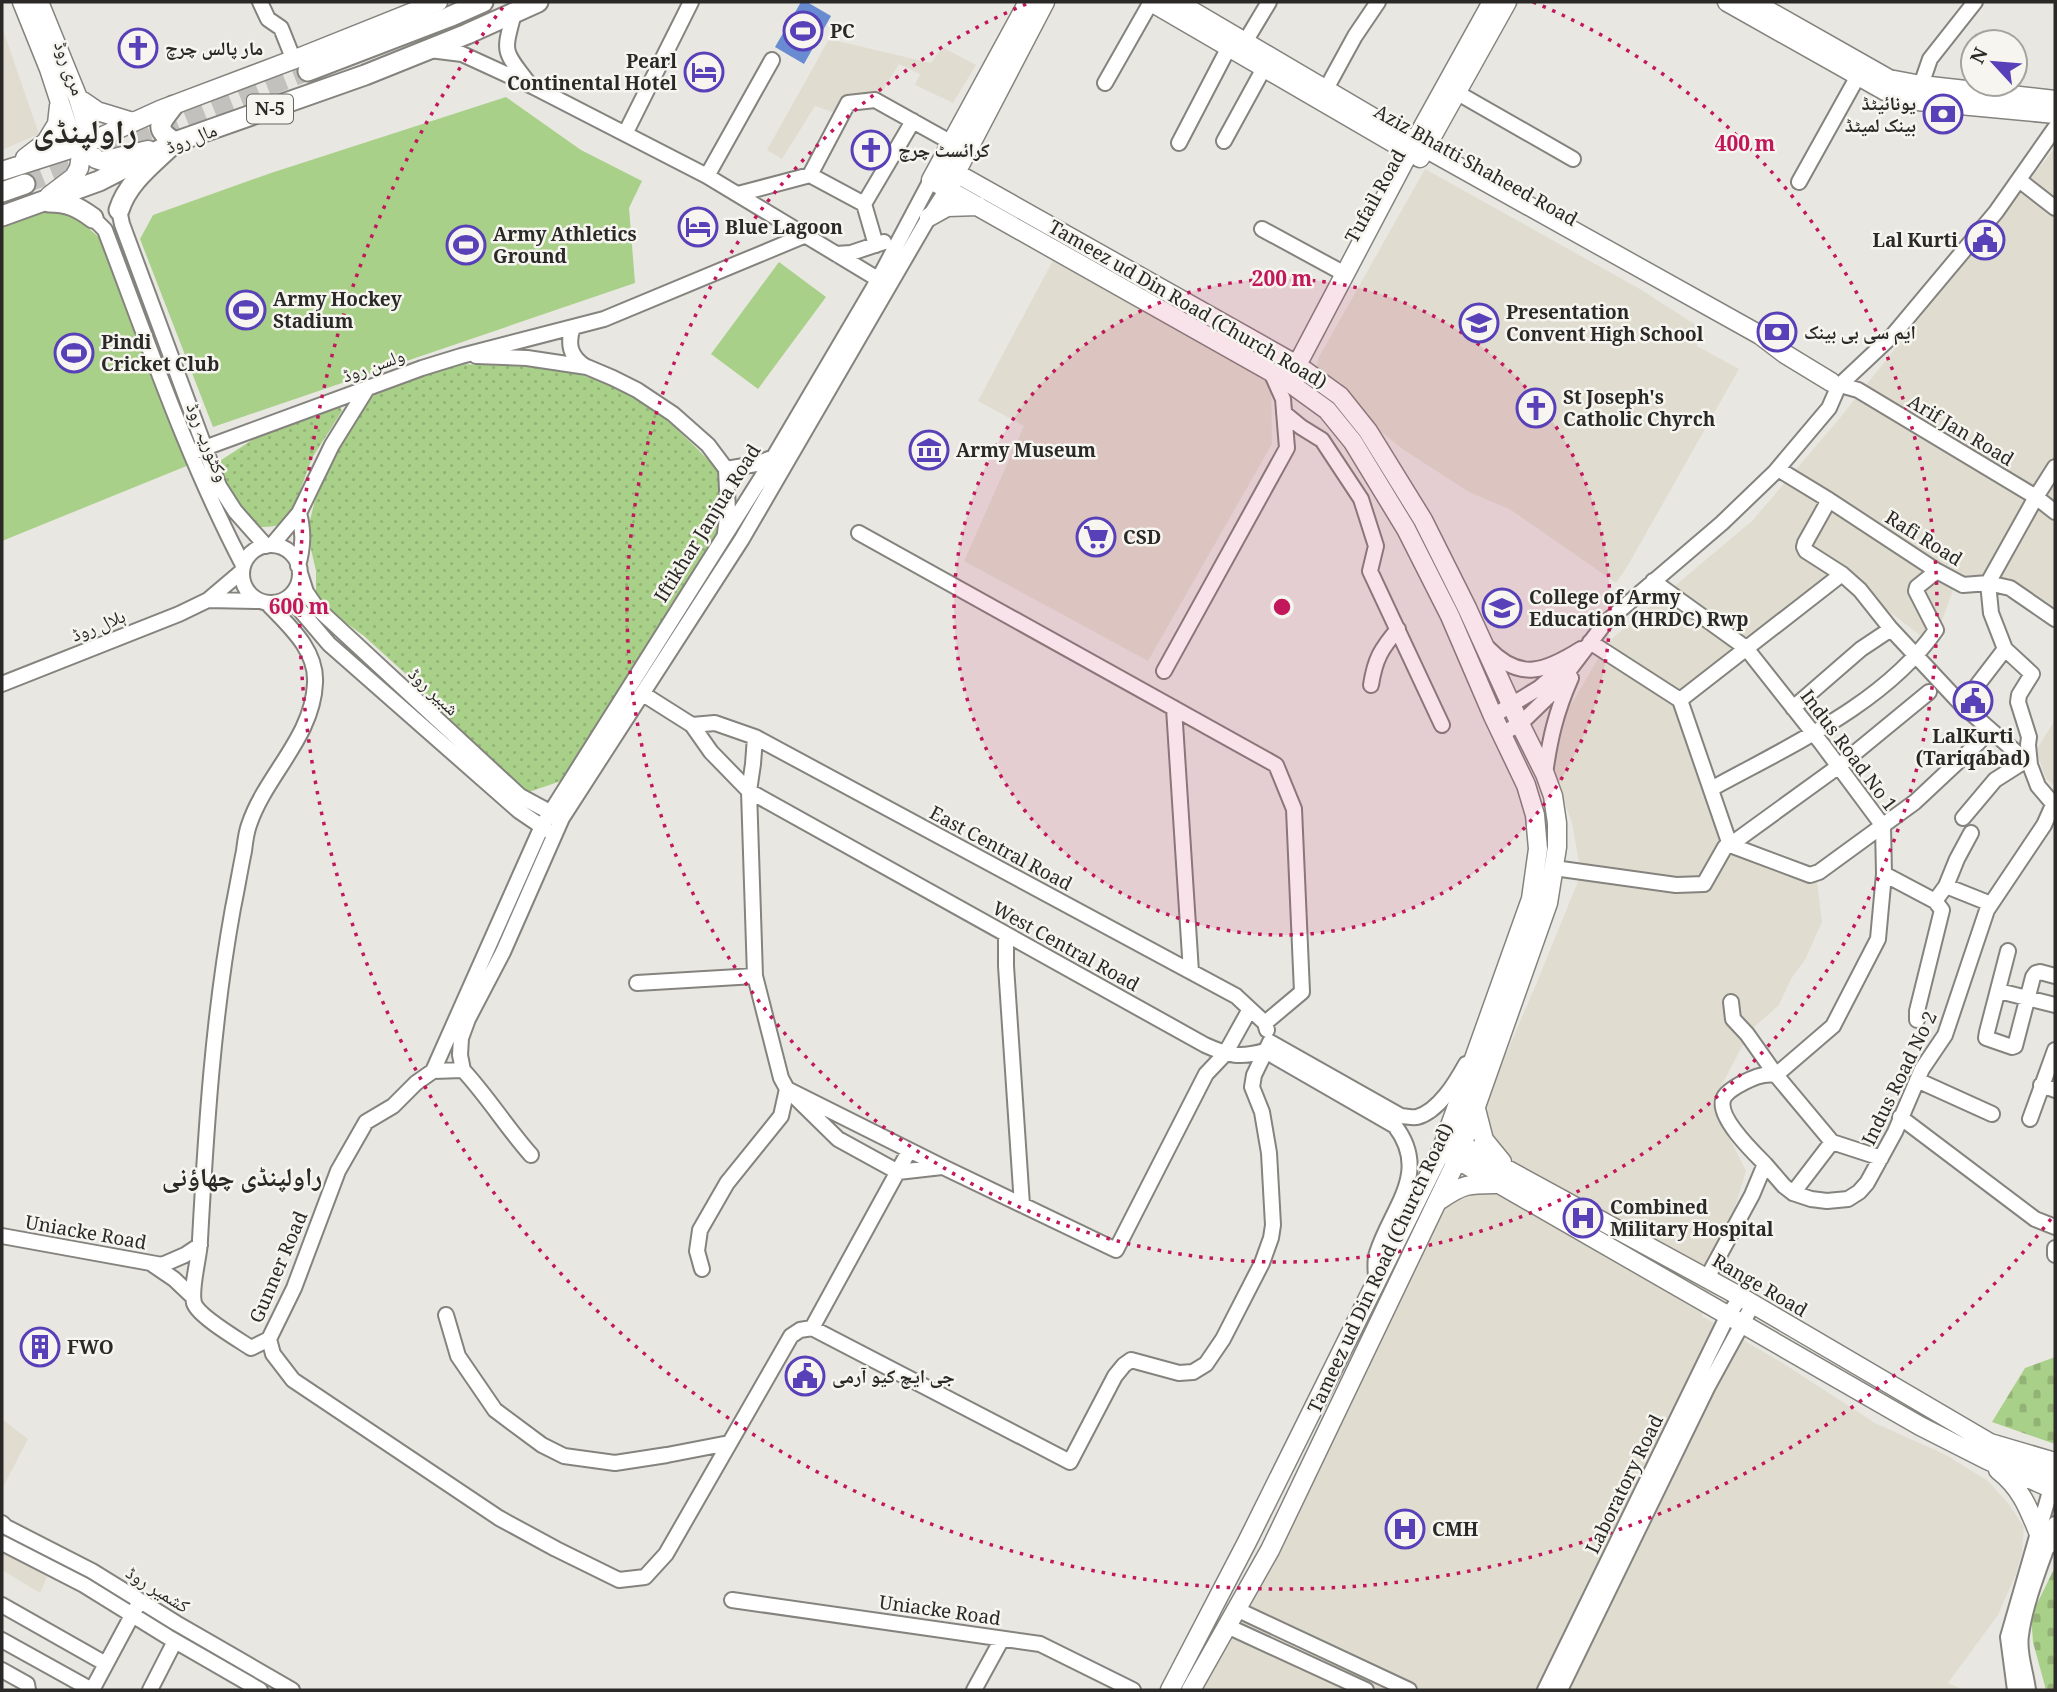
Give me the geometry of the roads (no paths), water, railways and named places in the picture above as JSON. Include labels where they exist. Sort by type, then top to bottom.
[{"type":"highway","name":"N-5","points":[[308,71],[483,2]]},
{"type":"highway","name":"مال روڈ","points":[[2,216],[99,181],[175,142],[365,75],[538,2]]},
{"type":"highway","points":[[119,210],[130,187],[175,142],[164,135],[160,128],[173,106]]},
{"type":"highway","points":[[2,192],[25,184]]},
{"type":"highway","points":[[40,202],[75,205],[93,218]]},
{"type":"main road","name":"مری روڈ","points":[[22,2],[49,69],[69,99]]},
{"type":"main road","name":"مری روڈ","points":[[39,2],[69,99],[69,130],[83,145]]},
{"type":"main road","points":[[3,170],[83,145],[133,122],[438,2]]},
{"type":"main road","name":"Iftikhar Janjua Road","points":[[939,185],[940,164],[1028,2]]},
{"type":"main road","name":"Iftikhar Janjua Road","points":[[939,185],[956,173],[1045,2]]},
{"type":"main road","name":"Aziz Bhatti Shaheed Road","points":[[1151,2],[1326,89],[1417,150]]},
{"type":"main road","name":"Aziz Bhatti Shaheed Road","points":[[1177,2],[1264,68],[1760,335],[1784,354],[1839,386]]},
{"type":"main road","name":"Tufail Road","points":[[1302,371],[1492,2]]},
{"type":"main road","name":"Tufail Road","points":[[1302,371],[1345,274],[1417,150],[1457,92],[1507,2]]},
{"type":"main road","points":[[1727,2],[1885,91],[1917,101],[2055,114]]},
{"type":"main road","points":[[1753,2],[1774,7],[1889,79],[2055,100]]},
{"type":"main road","points":[[3,170],[29,156],[46,142],[69,99],[133,122]]},
{"type":"main road","points":[[975,137],[975,170],[987,190]]},
{"type":"main road","points":[[83,145],[96,159],[102,161],[134,155],[175,142]]},
{"type":"main road","points":[[40,202],[74,177],[79,168],[83,145]]},
{"type":"main road","name":"Tameez ud Din Road (Church Road)","points":[[940,164],[1302,371],[1340,396],[1368,431],[1423,520],[1545,774],[1553,796],[1557,847],[1548,903],[1460,1152],[1270,1550],[1191,1690]]},
{"type":"main road","name":"Tameez ud Din Road (Church Road)","points":[[939,185],[1271,372],[1327,410],[1353,442],[1406,529],[1450,616],[1526,785],[1535,815],[1538,849],[1531,894],[1444,1144],[1247,1542],[1170,1690]]},
{"type":"main road","points":[[929,217],[947,207],[978,206]]},
{"type":"main road","points":[[1271,372],[1302,371],[1302,392]]},
{"type":"main road","points":[[1476,1110],[1485,1140],[1505,1177],[1735,1320],[1920,1426],[1988,1452],[2054,1484]]},
{"type":"main road","name":"Range Road","points":[[1444,1144],[1707,1278],[1988,1452],[2055,1462]]},
{"type":"main road","points":[[1437,1202],[1457,1188],[1505,1177]]},
{"type":"main road","points":[[1988,1452],[2023,1496],[2048,1539]]},
{"type":"main road","points":[[1247,1542],[1270,1550]]},
{"type":"street","points":[[260,2],[268,19],[281,27],[291,53]]},
{"type":"street","points":[[625,134],[691,2]]},
{"type":"street","points":[[1105,83],[1151,2]]},
{"type":"street","points":[[1179,143],[1237,45],[1269,2]]},
{"type":"street","points":[[1326,89],[1355,36],[1378,2]]},
{"type":"street","points":[[1921,85],[1930,59],[1975,2]]},
{"type":"street","points":[[514,13],[506,41],[506,52],[530,85]]},
{"type":"street","points":[[429,50],[462,54],[530,85],[707,176],[883,283]]},
{"type":"street","points":[[707,176],[772,60]]},
{"type":"street","points":[[1224,141],[1264,68]]},
{"type":"street","points":[[1799,181],[1858,76]]},
{"type":"street","points":[[1457,92],[1573,159]]},
{"type":"street","points":[[810,175],[848,103],[875,100],[952,143]]},
{"type":"street","points":[[864,204],[913,121]]},
{"type":"street","points":[[1501,734],[1520,724],[1551,694],[1605,623],[1722,523],[1778,469],[1829,408],[1839,386],[1893,335],[1996,212],[2055,128]]},
{"type":"street","points":[[738,194],[810,175],[864,204],[876,245]]},
{"type":"street","points":[[2019,180],[2055,208]]},
{"type":"street","name":"Iftikhar Janjua Road","points":[[463,1070],[461,1038],[503,952],[554,835],[556,816],[774,457],[883,283],[929,217],[939,185]]},
{"type":"street","name":"Iftikhar Janjua Road","points":[[433,1071],[542,826],[556,816],[643,694],[723,570],[883,283],[906,229],[939,185]]},
{"type":"street","name":"وکٹوریہ روڈ","points":[[119,210],[220,521],[242,568]]},
{"type":"street","name":"وکٹوریہ روڈ","points":[[93,218],[105,230],[198,450],[235,511],[269,546]]},
{"type":"street","points":[[834,254],[851,253],[888,241],[906,229]]},
{"type":"street","points":[[1262,229],[1345,274]]},
{"type":"street","name":"ولسن روڈ","points":[[198,450],[460,356],[604,320],[806,235]]},
{"type":"street","points":[[573,327],[569,339],[570,351],[577,361],[637,390],[673,414],[708,445],[726,469],[728,511],[723,570]]},
{"type":"street","points":[[460,356],[527,358],[587,367]]},
{"type":"street","points":[[1164,671],[1287,448],[1283,399],[1271,372]]},
{"type":"street","name":"Arif Jan Road","points":[[1839,386],[1858,390],[2036,497],[2055,512]]},
{"type":"street","points":[[269,546],[299,513],[332,445],[368,387]]},
{"type":"street","points":[[1284,413],[1322,440],[1361,499],[1376,547],[1370,571],[1442,725]]},
{"type":"street","points":[[726,469],[756,464],[774,457]]},
{"type":"street","points":[[2054,805],[2038,786],[2027,759],[2029,737],[2018,702],[2032,674],[2004,649],[1991,613],[1988,583],[2055,467]]},
{"type":"street","name":"Rafi Road","points":[[1778,469],[1937,571],[1963,585],[1988,583],[2010,588],[2055,620]]},
{"type":"street","points":[[1829,500],[1804,547],[1806,551],[1860,590],[1891,629],[1962,705],[2027,759]]},
{"type":"street","points":[[264,603],[279,602],[289,597],[297,586],[303,549],[299,513]]},
{"type":"street","points":[[269,1339],[273,1354],[293,1380],[499,1518],[618,1580],[645,1577],[666,1555],[791,1336],[800,1330],[812,1328],[1070,1462],[1115,1376],[1124,1365],[1131,1360],[1179,1373],[1193,1372],[1206,1364],[1223,1339],[1262,1263],[1271,1238],[1273,1225],[1269,1153],[1262,1112],[1252,1087],[1254,1075],[1268,1046],[1265,1023],[1302,992],[1294,808],[1276,765],[859,533]]},
{"type":"street","points":[[193,1297],[200,1245],[206,1134],[218,1001],[249,825],[267,788],[308,718],[315,685],[312,655],[294,632],[246,590],[242,568],[248,556],[256,549],[269,546],[283,548],[293,555],[299,569]]},
{"type":"street","name":"ہلال روڈ","points":[[2,684],[208,600],[242,568]]},
{"type":"street","name":"شبیر روڈ","points":[[299,569],[306,592],[317,608],[520,796],[556,816]]},
{"type":"street","points":[[1710,789],[1853,708],[1916,656],[1936,630],[1916,591],[1917,587],[1937,571]]},
{"type":"street","points":[[1679,700],[1842,575]]},
{"type":"street","name":"Indus Road No 1","points":[[1653,581],[1746,648],[1883,825],[1884,874],[1878,939],[1833,1026],[1776,1075],[1754,1077],[1734,1088],[1723,1100],[1723,1107],[1743,1142],[1765,1164]]},
{"type":"street","name":"شبیر روڈ","points":[[289,597],[330,644],[519,810],[554,835]]},
{"type":"street","name":"ہلال روڈ","points":[[208,600],[264,603]]},
{"type":"street","points":[[1371,685],[1373,669],[1382,648],[1398,629]]},
{"type":"street","points":[[1793,708],[1861,649],[1891,629]]},
{"type":"street","points":[[1482,642],[1501,662],[1531,670],[1554,665],[1588,644]]},
{"type":"street","points":[[1588,644],[1679,700],[1730,845],[1810,875],[1819,872],[1915,802],[1979,742]]},
{"type":"street","points":[[1493,716],[1539,688],[1588,644]]},
{"type":"street","points":[[1545,774],[1558,709],[1588,644]]},
{"type":"street","points":[[1962,705],[2004,649]]},
{"type":"street","points":[[1554,867],[1676,885],[1704,884],[1725,847],[1839,766],[1929,692]]},
{"type":"street","points":[[643,694],[692,724]]},
{"type":"street","points":[[1174,708],[1191,972]]},
{"type":"street","name":"East Central Road","points":[[692,724],[715,723],[755,737],[1236,996],[1265,1023]]},
{"type":"street","name":"West Central Road","points":[[692,724],[711,752],[748,791],[1205,1045],[1225,1054],[1246,1056],[1268,1046]]},
{"type":"street","points":[[755,737],[754,764],[748,791],[755,976],[778,1065],[788,1089],[838,1139],[898,1171],[943,1167]]},
{"type":"street","points":[[1963,818],[1995,780],[2027,759]]},
{"type":"street","name":"Indus Road No 2","points":[[1793,1193],[1827,1201],[1848,1199],[1867,1183],[1895,1132],[1922,1069],[1945,1035],[1987,910],[2044,825],[2054,805]]},
{"type":"street","points":[[1934,901],[1946,886],[1971,833]]},
{"type":"street","name":"West Central Road","points":[[889,869],[1225,1054]]},
{"type":"street","points":[[1884,874],[1934,901],[1942,910],[1917,1020]]},
{"type":"street","points":[[1946,886],[1991,904]]},
{"type":"street","points":[[1268,1046],[1401,1116],[1417,1117],[1436,1105],[1453,1086],[1467,1062],[1522,904],[1531,894]]},
{"type":"street","points":[[1006,934],[1021,1205]]},
{"type":"street","points":[[2008,951],[1986,1038],[2015,1046],[2033,977],[2040,972],[2055,976]]},
{"type":"street","points":[[637,983],[755,976]]},
{"type":"street","points":[[1999,991],[2055,1005]]},
{"type":"street","points":[[1731,1002],[1733,1019],[1832,1142],[1881,1157]]},
{"type":"street","points":[[788,1089],[1116,1250],[1206,1074],[1225,1054],[1250,1009]]},
{"type":"street","points":[[1268,1046],[1395,1126],[1403,1137],[1409,1153],[1409,1182],[1376,1255],[1376,1281]]},
{"type":"street","points":[[2030,1119],[2048,1087],[2055,1050]]},
{"type":"street","points":[[433,1071],[463,1070],[485,1094],[510,1131],[531,1155]]},
{"type":"street","name":"Gunner Road","points":[[193,1297],[195,1307],[251,1348],[269,1339],[294,1288],[338,1171],[366,1122],[393,1106],[416,1083],[433,1071]]},
{"type":"street","points":[[1917,1080],[1992,1114]]},
{"type":"street","points":[[702,1269],[697,1251],[700,1230],[727,1183],[781,1116],[788,1089]]},
{"type":"street","points":[[1900,1117],[2035,1219],[2055,1227]]},
{"type":"street","points":[[1707,1278],[1752,1195],[1765,1164],[1793,1193],[1832,1142]]},
{"type":"street","points":[[812,1328],[909,1150]]},
{"type":"street","name":"Uniacke Road","points":[[2,1236],[162,1265],[200,1245]]},
{"type":"street","points":[[2055,1248],[2055,1255]]},
{"type":"street","points":[[152,1264],[174,1279],[193,1297]]},
{"type":"street","name":"Laboratory Road","points":[[1545,1690],[1747,1301]]},
{"type":"street","points":[[446,1314],[458,1356],[495,1410],[542,1445],[564,1456],[615,1463],[729,1443]]},
{"type":"street","name":"Laboratory Road","points":[[1560,1690],[1694,1413],[1735,1320]]},
{"type":"street","points":[[2028,1690],[2020,1636],[2048,1539],[2054,1484]]},
{"type":"street","name":"کشمیر روڈ","points":[[2,1523],[92,1571],[283,1688]]},
{"type":"street","points":[[2015,1690],[2008,1637],[2055,1524]]},
{"type":"street","name":"کشمیر روڈ","points":[[2,1543],[85,1585],[260,1690]]},
{"type":"street","name":"Uniacke Road","points":[[732,1600],[1040,1644],[1133,1690]]},
{"type":"street","points":[[2,1640],[92,1690],[140,1601]]},
{"type":"street","points":[[2,1605],[106,1664]]},
{"type":"street","points":[[1236,1609],[1380,1681],[1409,1690]]},
{"type":"street","points":[[150,1690],[176,1623]]},
{"type":"street","points":[[1227,1626],[1368,1690],[1380,1681]]},
{"type":"street","points":[[974,1690],[1002,1639]]},
{"type":"street","points":[[2,1670],[27,1684],[29,1690]]},
{"type":"water","name":"PC","points":[[801,2],[807,2],[831,16],[804,64],[775,47]]},
{"type":"tunnel","points":[[25,184],[308,71]]},
{"type":"place","name":"PC","points":[[803,31]]},
{"type":"place","name":"مار پالس چرچ","points":[[138,48]]},
{"type":"place","name":"Pearl Continental Hotel","points":[[704,72]]},
{"type":"place","name":"یونائیٹڈ بینک لمیٹڈ","points":[[1943,114]]},
{"type":"place","name":"کرائسٹ چرچ","points":[[871,150]]},
{"type":"place","name":"Blue Lagoon","points":[[698,227]]},
{"type":"place","name":"Lal Kurti","points":[[1985,240]]},
{"type":"place","name":"Army Athletics Ground","points":[[466,245]]},
{"type":"place","name":"Army Hockey Stadium","points":[[246,310]]},
{"type":"place","name":"Presentation Convent High School","points":[[1479,323]]},
{"type":"place","name":"ایم سی بی بینک","points":[[1777,332]]},
{"type":"place","name":"Pindi Cricket Club","points":[[74,353]]},
{"type":"place","name":"St Joseph's Catholic Chyrch","points":[[1536,408]]},
{"type":"place","name":"Army Museum","points":[[929,450]]},
{"type":"place","name":"CSD","points":[[1096,537]]},
{"type":"place","name":"College of Army Education (HRDC) Rwp","points":[[1502,608]]},
{"type":"place","name":"LalKurti (Tariqabad)","points":[[1973,701]]},
{"type":"place","name":"Combined Military Hospital","points":[[1583,1218]]},
{"type":"place","name":"FWO","points":[[40,1347]]},
{"type":"place","name":"جی ایچ کیو آرمی","points":[[805,1376]]},
{"type":"place","name":"CMH","points":[[1405,1529]]},
{"type":"district","name":"راولپنڈی","points":[[85,131]]},
{"type":"district","name":"راولپنڈی چھاؤنی","points":[[242,1177]]}]
